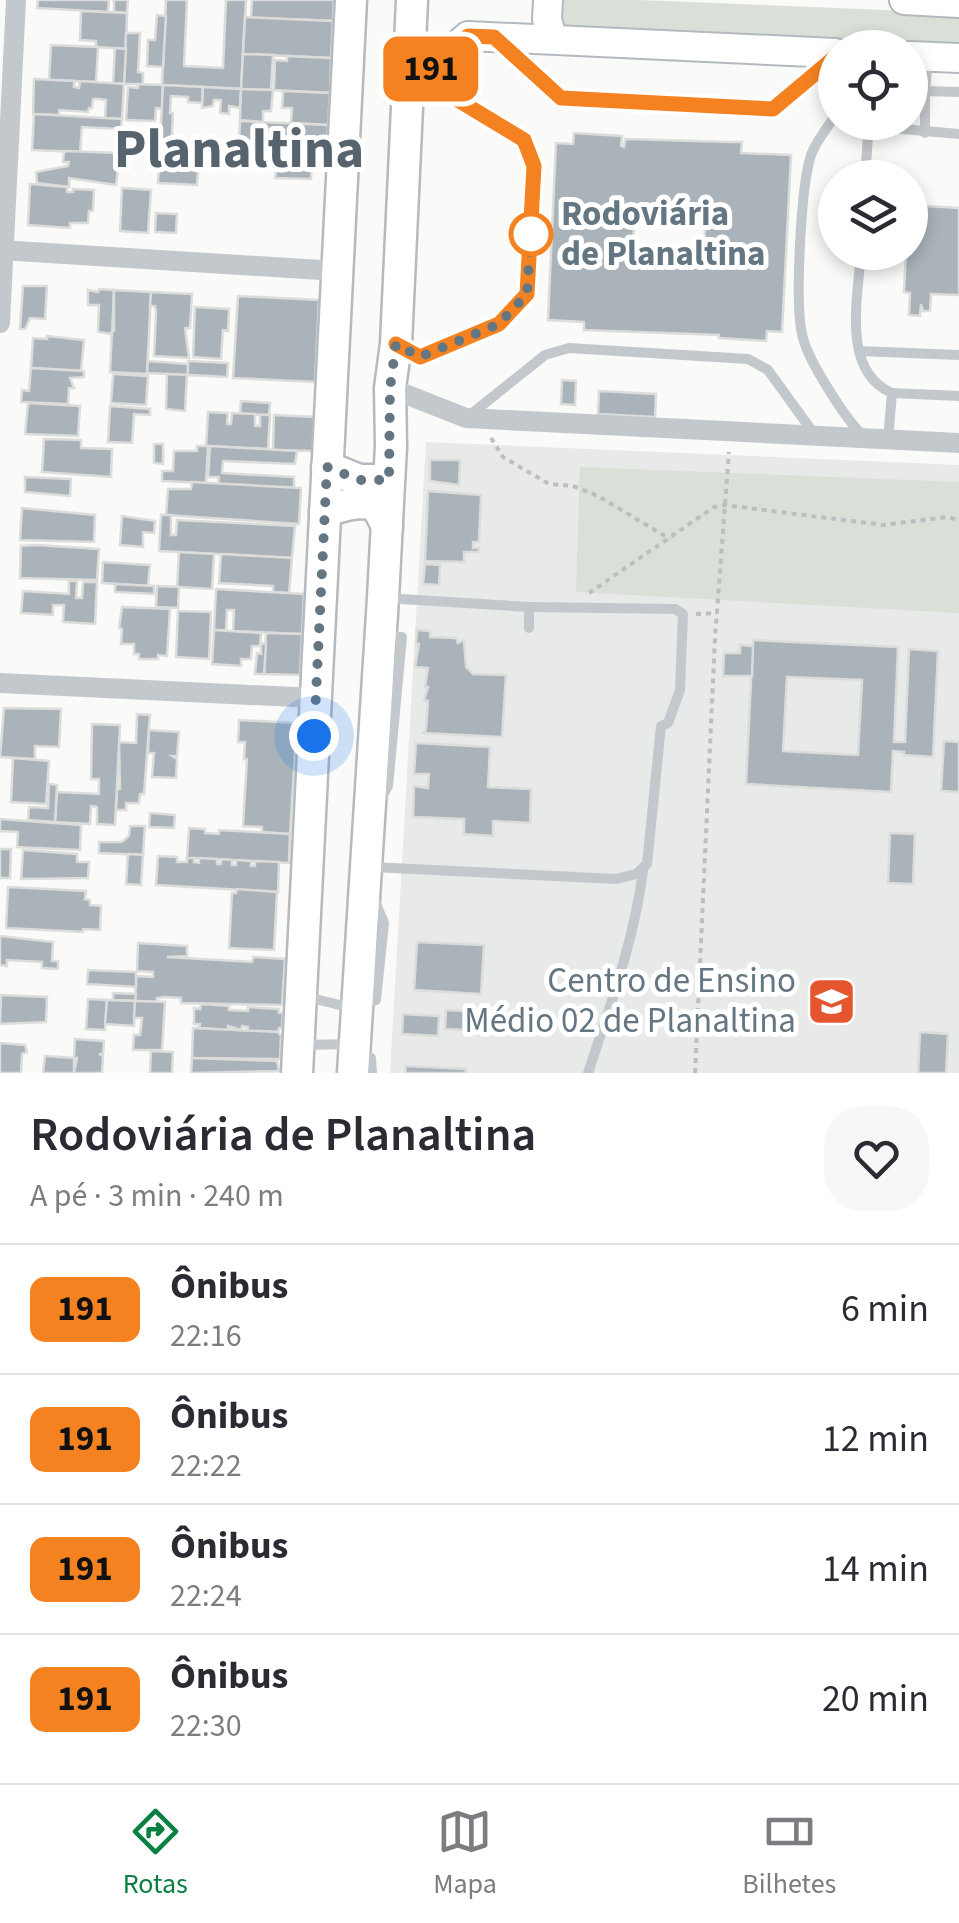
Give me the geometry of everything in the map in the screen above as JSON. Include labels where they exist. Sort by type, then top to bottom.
[{"type":"main road","points":[[298,1059],[351,0]]},
{"type":"main road","points":[[353,1059],[381,635],[393,539],[390,388],[411,94],[412,0]]},
{"type":"main road","points":[[327,467],[359,480],[390,474]]},
{"type":"main road","points":[[324,511],[352,502],[376,505],[393,539]]},
{"type":"street","points":[[0,322],[16,0]]},
{"type":"street","points":[[548,0],[552,40]]},
{"type":"street","points":[[904,0],[959,3]]},
{"type":"street","points":[[411,94],[426,72],[468,36],[818,54]]},
{"type":"street","points":[[928,56],[959,58]]},
{"type":"street","points":[[2,251],[337,271]]},
{"type":"street","points":[[390,388],[476,419],[959,443]]},
{"type":"street","points":[[0,683],[315,698]]},
{"type":"lane","points":[[494,37],[561,98],[773,109],[818,70]]},
{"type":"lane","points":[[396,344],[420,357],[499,324],[527,294],[534,166],[524,140],[443,91],[411,94]]},
{"type":"lane","points":[[928,91],[959,92]]},
{"type":"lane","points":[[928,133],[959,134]]},
{"type":"lane","points":[[819,140],[806,177],[798,314],[803,342],[849,422],[878,440],[892,393]]},
{"type":"lane","points":[[860,270],[856,327],[859,351],[876,386],[892,393],[959,396]]},
{"type":"lane","points":[[476,419],[545,355],[569,348],[589,349],[748,359],[768,370],[816,437]]},
{"type":"lane","points":[[859,351],[959,355]]},
{"type":"lane","points":[[384,598],[529,607],[675,609],[683,614],[680,690],[668,723],[660,726],[647,864],[634,926],[588,1073]]},
{"type":"lane","points":[[529,607],[529,628]]},
{"type":"lane","points":[[366,867],[616,878],[643,871]]},
{"type":"lane","points":[[302,996],[356,1009]]},
{"type":"lane","points":[[298,1059],[353,1059],[367,1052],[372,1073]]},
{"type":"path","points":[[476,419],[504,457],[549,484],[573,486],[598,496],[670,539]]},
{"type":"path","points":[[695,1073],[717,613],[732,432]]},
{"type":"path","points":[[572,608],[603,582],[714,507],[724,505],[883,525],[947,517],[959,520]]},
{"type":"path","points":[[683,614],[717,613]]},
{"type":"shaded area","points":[[562,0],[959,13],[959,43],[928,42],[928,30],[818,30],[818,38],[560,29]]},
{"type":"shaded area","points":[[426,442],[959,465],[959,1073],[390,1073]]},
{"type":"shaded area","points":[[580,467],[959,482],[959,613],[576,592]]},
{"type":"building","points":[[38,0],[109,0],[108,12],[37,8]]},
{"type":"building","points":[[114,0],[128,0],[127,13],[114,12]]},
{"type":"building","points":[[166,0],[187,0],[184,66],[223,68],[226,0],[246,0],[241,89],[162,85]]},
{"type":"building","points":[[252,0],[334,0],[333,21],[251,18]]},
{"type":"building","points":[[81,11],[127,13],[126,49],[96,47],[96,41],[80,40]]},
{"type":"building","points":[[157,15],[166,16],[163,67],[147,66],[148,40],[155,40]]},
{"type":"building","points":[[245,17],[333,21],[331,58],[243,54]]},
{"type":"building","points":[[126,33],[140,33],[138,72],[143,73],[143,84],[124,84]]},
{"type":"building","points":[[51,45],[98,47],[96,82],[49,80]]},
{"type":"building","points":[[115,48],[126,49],[124,84],[113,83]]},
{"type":"building","points":[[243,54],[273,55],[271,90],[241,89]]},
{"type":"building","points":[[287,56],[331,58],[330,93],[274,90],[275,60],[287,61]]},
{"type":"building","points":[[34,79],[74,81],[74,87],[79,88],[80,81],[124,84],[122,119],[105,118],[106,100],[99,99],[93,99],[88,112],[59,110],[59,115],[33,114]]},
{"type":"building","points":[[138,84],[163,85],[162,109],[156,108],[155,121],[126,120],[128,87],[138,88]]},
{"type":"building","points":[[163,85],[203,87],[202,103],[171,96],[171,155],[199,156],[197,185],[158,183]]},
{"type":"building","points":[[203,87],[241,89],[240,108],[229,106],[229,114],[220,113],[221,100],[214,100],[213,106],[202,108]]},
{"type":"building","points":[[241,89],[273,90],[271,111],[263,111],[263,122],[240,120]]},
{"type":"building","points":[[283,91],[330,93],[328,125],[291,123],[292,108],[282,108]]},
{"type":"building","points":[[34,114],[122,119],[121,129],[82,127],[80,152],[32,150]]},
{"type":"building","points":[[240,121],[328,125],[327,149],[239,145]]},
{"type":"building","name":"Rodoviária de Planaltina","points":[[574,133],[622,136],[624,147],[625,139],[742,142],[741,153],[791,155],[782,332],[767,331],[766,341],[719,335],[584,330],[584,322],[548,320],[556,143],[573,144]],"holes":[[[634,222],[705,226],[704,252],[633,249]]]},
{"type":"building","points":[[64,151],[120,153],[116,185],[69,178],[69,187],[37,183],[36,172],[68,166],[69,162],[63,162]]},
{"type":"building","points":[[278,159],[312,161],[311,179],[275,178]]},
{"type":"building","points":[[30,184],[67,187],[67,192],[94,190],[88,223],[70,223],[70,228],[28,225]]},
{"type":"building","points":[[122,188],[151,190],[148,233],[120,231]]},
{"type":"building","points":[[928,206],[959,208],[959,295],[931,294],[930,311],[923,311],[921,304],[920,316],[909,315],[910,293],[904,292],[905,270],[928,270]]},
{"type":"building","points":[[156,213],[177,214],[176,233],[155,232]]},
{"type":"building","points":[[23,286],[47,286],[45,319],[30,318],[25,329],[20,329]]},
{"type":"building","points":[[88,290],[114,290],[112,334],[98,332],[99,305],[88,305]]},
{"type":"building","points":[[114,290],[151,292],[147,374],[110,372]]},
{"type":"building","points":[[151,292],[192,294],[190,328],[185,328],[189,358],[154,356],[156,312],[155,306],[150,306]]},
{"type":"building","points":[[238,296],[319,300],[315,382],[233,378]]},
{"type":"building","points":[[195,307],[229,309],[221,359],[193,357]]},
{"type":"building","points":[[33,338],[84,340],[81,371],[31,368]]},
{"type":"building","points":[[148,361],[188,364],[188,375],[147,373]]},
{"type":"building","points":[[188,361],[228,363],[227,377],[188,375]]},
{"type":"building","points":[[31,368],[84,371],[84,377],[70,378],[74,388],[69,388],[68,404],[21,402],[22,390],[29,391]]},
{"type":"building","points":[[113,374],[148,376],[146,405],[111,403]]},
{"type":"building","points":[[167,374],[187,375],[185,411],[166,409]]},
{"type":"building","points":[[562,380],[576,381],[575,405],[561,404]]},
{"type":"building","points":[[599,391],[656,394],[655,417],[598,414]]},
{"type":"building","points":[[241,401],[270,403],[269,415],[240,414]]},
{"type":"building","points":[[28,403],[80,406],[78,436],[25,434]]},
{"type":"building","points":[[110,406],[150,409],[150,415],[134,414],[132,443],[108,442]]},
{"type":"building","points":[[208,412],[228,413],[227,424],[231,424],[232,413],[255,414],[255,426],[260,426],[260,415],[270,415],[268,449],[206,446]]},
{"type":"building","points":[[274,415],[315,417],[314,451],[273,450]]},
{"type":"building","points":[[44,439],[81,440],[81,448],[112,449],[111,477],[42,472]]},
{"type":"building","points":[[154,444],[163,444],[163,464],[154,463]]},
{"type":"building","points":[[197,446],[208,446],[206,483],[162,481],[162,471],[173,471],[174,451],[197,451]]},
{"type":"building","points":[[210,446],[297,451],[295,464],[223,461],[222,473],[294,477],[294,488],[218,484],[219,477],[208,477]]},
{"type":"building","points":[[430,460],[460,460],[459,485],[430,481]]},
{"type":"building","points":[[25,477],[71,479],[70,496],[25,492]]},
{"type":"building","points":[[192,482],[301,488],[299,524],[166,515],[168,489],[191,489]]},
{"type":"building","points":[[428,491],[481,495],[479,542],[473,542],[473,548],[479,548],[479,552],[464,552],[464,562],[425,561]]},
{"type":"building","points":[[22,508],[95,515],[94,542],[20,540]]},
{"type":"building","points":[[161,515],[171,515],[171,535],[176,535],[177,520],[295,526],[292,558],[159,551]]},
{"type":"building","points":[[122,516],[155,521],[154,533],[143,532],[143,547],[120,545]]},
{"type":"building","points":[[21,546],[99,549],[97,580],[20,578]]},
{"type":"building","points":[[179,552],[214,554],[212,589],[177,587]]},
{"type":"building","points":[[221,554],[292,558],[289,593],[273,592],[273,586],[219,583]]},
{"type":"building","points":[[103,562],[150,565],[148,586],[102,583]]},
{"type":"building","points":[[425,564],[440,565],[439,585],[423,584]]},
{"type":"building","points":[[69,581],[77,581],[76,598],[82,598],[83,582],[97,582],[95,624],[63,622],[64,605],[53,605],[53,615],[21,613],[23,591],[69,594]]},
{"type":"building","points":[[115,584],[154,586],[154,594],[115,592]]},
{"type":"building","points":[[157,586],[179,587],[178,608],[156,607]]},
{"type":"building","points":[[216,589],[304,594],[302,634],[233,631],[234,610],[227,610],[226,630],[214,630]]},
{"type":"building","points":[[122,607],[170,609],[167,656],[139,659],[139,654],[134,654],[134,644],[121,644]]},
{"type":"building","points":[[178,611],[211,612],[209,659],[176,657]]},
{"type":"building","points":[[214,630],[261,633],[260,646],[252,646],[251,659],[241,659],[241,666],[212,664]]},
{"type":"building","points":[[417,630],[430,631],[430,637],[456,638],[458,643],[464,640],[466,667],[473,674],[506,675],[502,737],[423,733],[428,668],[415,667]]},
{"type":"building","points":[[266,633],[302,634],[300,675],[264,674]]},
{"type":"building","points":[[753,640],[898,647],[894,742],[905,742],[909,649],[938,651],[933,757],[893,751],[891,792],[746,784]],"holes":[[[787,677],[862,680],[858,755],[783,751]]]},
{"type":"building","points":[[261,643],[266,644],[264,674],[255,674],[257,653],[261,654]]},
{"type":"building","points":[[740,645],[753,646],[752,676],[723,676],[724,653],[740,653]]},
{"type":"building","points":[[4,708],[61,709],[59,747],[35,746],[35,759],[0,757]]},
{"type":"building","points":[[137,714],[150,715],[144,794],[140,794],[139,803],[126,803],[126,810],[116,810],[120,789],[119,742],[136,743]]},
{"type":"building","points":[[239,720],[297,723],[290,834],[243,826],[247,759],[245,742],[238,742]]},
{"type":"building","points":[[92,724],[120,725],[115,825],[97,824],[97,807],[91,806],[90,824],[55,822],[57,792],[99,794],[99,779],[91,779]]},
{"type":"building","points":[[149,730],[179,732],[177,756],[172,756],[177,759],[176,778],[152,777],[154,753],[148,753]]},
{"type":"building","points":[[944,741],[959,742],[959,792],[941,791]]},
{"type":"building","points":[[416,743],[490,747],[488,787],[531,789],[530,823],[493,821],[493,836],[464,834],[464,819],[413,817],[414,786],[428,788],[429,774],[414,774]]},
{"type":"building","points":[[13,758],[49,761],[46,804],[11,802]]},
{"type":"building","points":[[49,784],[57,785],[55,822],[28,820],[29,807],[48,808]]},
{"type":"building","points":[[150,813],[175,815],[174,828],[149,827]]},
{"type":"building","points":[[0,819],[81,825],[80,850],[17,847],[18,832],[0,831]]},
{"type":"building","points":[[130,826],[145,826],[143,855],[99,853],[99,842],[122,842],[129,836]]},
{"type":"building","points":[[189,828],[219,834],[219,830],[290,834],[289,863],[187,858]]},
{"type":"building","points":[[890,833],[915,834],[913,884],[888,883]]},
{"type":"building","points":[[0,849],[11,849],[10,878],[0,878]]},
{"type":"building","points":[[23,850],[77,854],[77,862],[89,862],[88,878],[21,879]]},
{"type":"building","points":[[128,854],[143,855],[141,885],[126,884]]},
{"type":"building","points":[[158,856],[177,857],[177,862],[187,862],[187,858],[195,858],[194,862],[199,863],[199,858],[217,859],[217,864],[221,864],[221,859],[232,860],[232,865],[236,865],[236,860],[251,861],[251,866],[255,866],[255,861],[279,862],[278,892],[156,885]]},
{"type":"building","points":[[8,887],[86,891],[85,899],[90,900],[90,905],[101,906],[100,930],[6,928]]},
{"type":"building","points":[[237,889],[277,892],[274,950],[229,948],[232,893]]},
{"type":"building","points":[[0,936],[53,942],[52,961],[58,961],[58,969],[42,968],[42,962],[7,960],[7,966],[0,965]]},
{"type":"building","points":[[417,942],[484,945],[481,994],[414,990]]},
{"type":"building","points":[[138,943],[187,946],[187,956],[167,957],[252,962],[253,957],[285,959],[282,1005],[181,1003],[181,998],[164,997],[157,998],[157,1002],[135,1001],[136,976],[153,977],[153,972],[137,971]]},
{"type":"building","points":[[88,970],[136,972],[136,987],[87,984]]},
{"type":"building","points":[[113,993],[136,994],[135,1001],[113,1000]]},
{"type":"building","points":[[1,995],[47,997],[46,1022],[0,1024]]},
{"type":"building","points":[[88,999],[107,1000],[105,1030],[86,1029]]},
{"type":"building","points":[[107,1000],[135,1001],[134,1026],[105,1024]]},
{"type":"building","points":[[135,1001],[165,1002],[162,1050],[133,1050],[134,1035],[140,1035],[142,1018],[134,1018]]},
{"type":"building","points":[[201,1004],[229,1006],[229,1010],[279,1009],[283,1013],[282,1028],[278,1032],[247,1031],[248,1027],[242,1026],[241,1030],[228,1026],[228,1030],[199,1028],[200,1024],[194,1024],[194,1008],[200,1009]]},
{"type":"building","points":[[446,1010],[487,1012],[486,1031],[445,1029]]},
{"type":"building","points":[[403,1014],[439,1016],[438,1036],[402,1034]]},
{"type":"building","points":[[193,1028],[278,1032],[280,1059],[192,1058]]},
{"type":"building","points":[[920,1032],[948,1034],[946,1073],[918,1073]]},
{"type":"building","points":[[75,1039],[104,1041],[103,1054],[99,1054],[103,1056],[102,1073],[74,1073]]},
{"type":"building","points":[[0,1043],[25,1045],[21,1073],[0,1073]]},
{"type":"building","points":[[151,1051],[173,1052],[172,1073],[150,1073]]},
{"type":"building","points":[[45,1056],[74,1058],[74,1073],[43,1073]]},
{"type":"building","points":[[192,1058],[277,1061],[279,1071],[191,1073]]},
{"type":"building","points":[[406,1066],[466,1069],[466,1073],[405,1073]]},
{"type":"bus line","name":"191","points":[[396,344],[420,357],[499,324],[527,294],[534,166],[524,140],[443,91],[414,88],[426,72],[468,36],[494,37],[561,98],[773,109],[818,71]]},
{"type":"place","name":"Rodoviária de Planaltina","points":[[531,234]]},
{"type":"place","name":"Centro de Ensino Médio 02 de Planaltina","points":[[831,1001]]},
{"type":"district","name":"Planaltina","points":[[239,150]]},
{"type":"route","points":[[314,736],[327,467],[359,480],[389,480],[390,388],[396,344],[420,357],[499,324],[527,294],[531,230],[531,234]]}]
